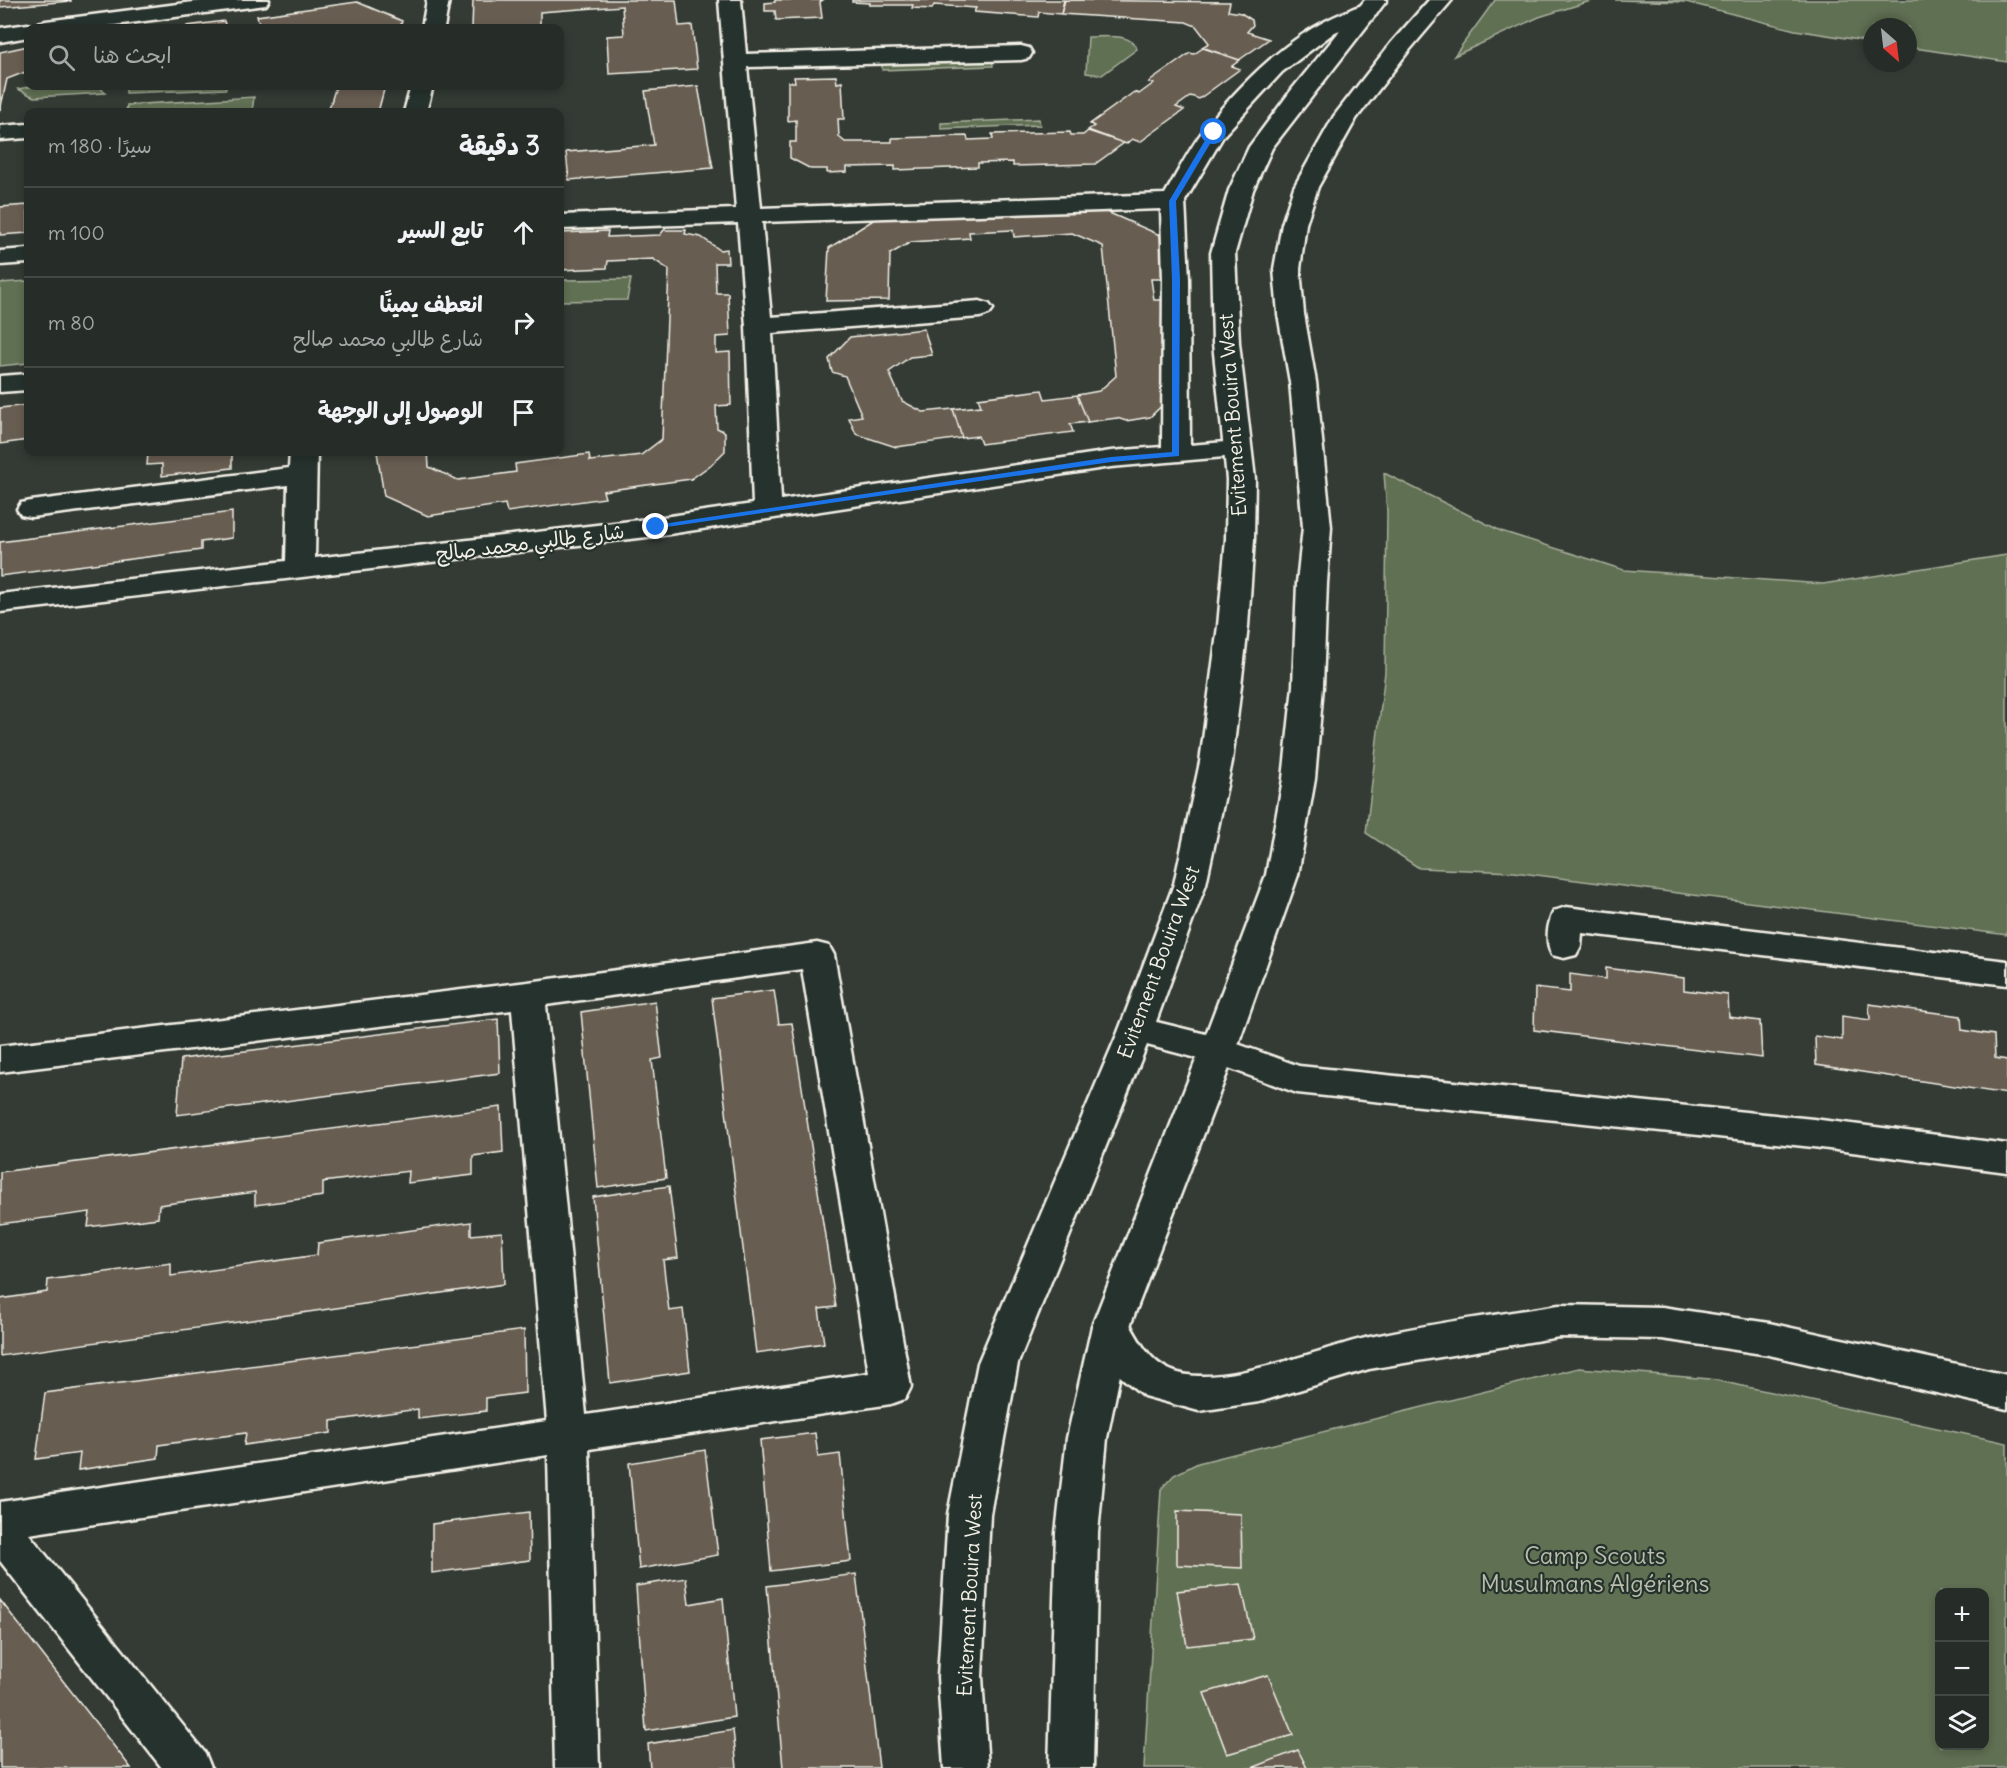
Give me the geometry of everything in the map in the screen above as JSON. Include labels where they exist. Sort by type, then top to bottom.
[{"type":"main road","points":[[76,24],[258,0]]},
{"type":"main road","points":[[434,24],[438,0]]},
{"type":"main road","points":[[730,0],[738,61],[759,326],[767,511]]},
{"type":"main road","points":[[1071,1768],[1077,1533],[1087,1438],[1111,1326],[1218,1050],[1282,874],[1299,779],[1308,686],[1317,526],[1303,382],[1287,269],[1294,224],[1306,187],[1346,116],[1399,48],[1441,0]]},
{"type":"main road","points":[[1176,454],[1176,279],[1173,201],[1214,132],[1274,67],[1327,27],[1372,5]]},
{"type":"main road","name":"Evitement Bouira West","points":[[966,1768],[960,1677],[969,1514],[998,1363],[1136,1029],[1190,884],[1216,762],[1233,626],[1240,539],[1240,479],[1226,343],[1223,253],[1241,190],[1261,147],[1300,93],[1372,5]]},
{"type":"main road","points":[[0,35],[24,32]]},
{"type":"main road","points":[[738,61],[1021,53]]},
{"type":"main road","points":[[416,108],[421,90]]},
{"type":"main road","points":[[0,134],[24,131]]},
{"type":"main road","points":[[564,222],[1173,201]]},
{"type":"main road","points":[[0,258],[24,256]]},
{"type":"main road","points":[[759,326],[980,309]]},
{"type":"main road","points":[[0,384],[24,382]]},
{"type":"main road","name":"شارع طالبي محمد صالح","points":[[0,603],[656,527],[1111,459],[1237,449]]},
{"type":"main road","points":[[31,509],[303,463],[300,570]]},
{"type":"main road","points":[[1564,946],[1566,919],[2007,973]]},
{"type":"main road","points":[[0,1059],[528,995],[817,955],[891,1387],[0,1520]]},
{"type":"main road","points":[[528,995],[568,1436],[577,1768]]},
{"type":"main road","points":[[1136,1029],[1218,1050],[1297,1079],[1813,1133],[2007,1158]]},
{"type":"main road","points":[[1111,1326],[1129,1360],[1158,1384],[1199,1394],[1259,1385],[1369,1353],[1559,1321],[1662,1323],[1758,1338],[2007,1392]]},
{"type":"main road","points":[[0,1529],[189,1768]]},
{"type":"green space","points":[[1495,0],[1594,0],[1539,17],[1454,56]]},
{"type":"green space","points":[[1615,0],[2007,0],[2007,62],[1917,48],[1917,18],[1863,18],[1863,41],[1795,30],[1686,2]]},
{"type":"green space","points":[[1088,37],[1123,38],[1129,40],[1137,49],[1102,75],[1086,73]]},
{"type":"green space","points":[[992,58],[993,66],[882,70],[882,61]]},
{"type":"green space","points":[[18,89],[102,90],[105,93],[34,97]]},
{"type":"green space","points":[[126,90],[201,90],[126,93]]},
{"type":"green space","points":[[254,97],[253,108],[127,108],[127,105]]},
{"type":"green space","points":[[1039,119],[1040,125],[941,129],[941,123]]},
{"type":"green space","points":[[631,279],[627,300],[564,301],[564,280]]},
{"type":"green space","points":[[24,281],[24,363],[0,366],[0,283]]},
{"type":"green space","points":[[1384,473],[1501,531],[1624,570],[1823,584],[2007,555],[2007,935],[1514,872],[1419,868],[1366,833],[1385,672],[1387,511]]},
{"type":"green space","name":"Camp Scouts Musulmans Algériens","points":[[1579,1368],[1710,1379],[2007,1443],[2007,1768],[1144,1768],[1161,1489],[1174,1475],[1198,1463]]},
{"type":"building","points":[[0,0],[71,0],[71,1],[0,7]]},
{"type":"building","points":[[473,0],[676,0],[679,26],[692,25],[697,69],[609,74],[607,36],[624,35],[622,6],[540,12],[540,24],[472,24]]},
{"type":"building","points":[[775,0],[823,0],[820,2],[822,18],[776,20],[775,11],[765,11],[765,3],[775,2]]},
{"type":"building","points":[[852,0],[1064,0],[1061,14],[1039,12],[1038,17],[974,12],[976,8],[934,5],[932,9],[912,8],[913,5],[869,5],[870,3],[852,2]]},
{"type":"building","points":[[1065,0],[1230,2],[1228,11],[1241,13],[1252,20],[1253,25],[1247,32],[1269,39],[1239,60],[1202,47],[1209,43],[1196,26],[1186,22],[1061,14]]},
{"type":"building","points":[[357,2],[402,21],[401,24],[259,24],[257,16]]},
{"type":"building","points":[[224,21],[225,24],[202,24]]},
{"type":"building","points":[[24,47],[24,73],[7,79],[0,111],[0,52]]},
{"type":"building","points":[[1203,48],[1240,60],[1232,66],[1240,69],[1199,99],[1191,96],[1176,107],[1184,110],[1140,142],[1132,139],[1126,144],[1088,130],[1094,126],[1090,124],[1134,92],[1139,94],[1154,83],[1149,82],[1190,53],[1194,54]]},
{"type":"building","points":[[836,76],[837,83],[842,82],[844,119],[838,119],[839,137],[845,142],[892,142],[892,138],[967,136],[968,140],[993,139],[992,134],[1070,132],[1071,135],[1083,135],[1088,131],[1124,143],[1095,164],[1013,166],[1013,162],[978,163],[978,167],[895,170],[895,166],[847,167],[847,172],[827,173],[827,169],[811,169],[790,158],[790,142],[796,142],[796,120],[788,121],[788,82],[795,82],[794,77]]},
{"type":"building","points":[[698,86],[713,168],[569,180],[566,152],[654,145],[645,91]]},
{"type":"building","points":[[335,90],[384,90],[379,108],[329,108]]},
{"type":"building","points":[[1084,202],[1160,235],[1165,279],[1151,279],[1154,300],[1169,300],[1178,390],[1150,417],[1126,421],[1117,418],[1088,422],[1077,395],[1099,391],[1116,376],[1103,246],[1072,233],[1014,237],[1013,230],[969,232],[970,238],[911,242],[890,254],[889,300],[826,301],[829,248],[889,210]]},
{"type":"building","points":[[24,205],[24,233],[0,235],[0,207]]},
{"type":"building","points":[[664,230],[686,230],[685,234],[701,237],[720,250],[727,249],[728,263],[715,263],[716,293],[728,293],[730,336],[716,337],[716,353],[730,352],[731,405],[716,406],[717,428],[725,432],[725,451],[712,464],[691,479],[603,491],[605,498],[507,512],[505,504],[428,516],[384,496],[378,456],[428,456],[429,467],[458,480],[516,472],[515,464],[589,454],[590,461],[641,455],[662,439],[669,270],[653,259],[608,261],[607,268],[564,270],[564,233],[608,231],[607,237],[660,235]]},
{"type":"building","points":[[924,329],[932,355],[910,357],[889,372],[902,401],[923,412],[953,409],[962,438],[896,447],[856,434],[849,418],[862,416],[845,376],[832,372],[829,359],[850,337]]},
{"type":"building","points":[[1042,390],[1045,399],[1077,395],[1088,422],[1070,424],[1073,432],[981,444],[978,436],[962,438],[953,409],[981,406],[978,398]]},
{"type":"building","points":[[24,405],[24,441],[0,444],[0,408]]},
{"type":"building","points":[[148,456],[232,456],[232,468],[162,476],[162,464],[147,465]]},
{"type":"building","points":[[232,512],[232,538],[201,542],[201,550],[0,576],[0,542]]},
{"type":"building","points":[[1606,968],[1684,978],[1684,990],[1728,995],[1729,1017],[1760,1021],[1762,1058],[1534,1030],[1535,988],[1570,992],[1570,974],[1606,979]]},
{"type":"building","points":[[774,990],[779,1024],[792,1023],[836,1307],[819,1309],[824,1343],[756,1353],[712,998]]},
{"type":"building","points":[[655,1001],[662,1058],[652,1060],[666,1178],[598,1188],[581,1012]]},
{"type":"building","points":[[1869,1004],[1961,1016],[1962,1030],[1994,1035],[1995,1058],[2007,1060],[2007,1094],[1816,1065],[1815,1036],[1842,1040],[1842,1016],[1870,1020]]},
{"type":"building","points":[[498,1019],[500,1073],[177,1115],[181,1059]]},
{"type":"building","points":[[501,1107],[503,1152],[473,1156],[473,1175],[408,1183],[409,1171],[323,1182],[323,1196],[255,1205],[255,1192],[159,1205],[158,1218],[88,1227],[90,1212],[0,1224],[0,1172]]},
{"type":"building","points":[[669,1186],[678,1258],[663,1260],[669,1311],[683,1309],[690,1371],[610,1383],[593,1197]]},
{"type":"building","points":[[471,1222],[471,1235],[502,1232],[504,1284],[0,1356],[0,1299],[47,1292],[48,1280],[171,1263],[171,1276],[317,1255],[318,1243]]},
{"type":"building","points":[[524,1330],[525,1393],[486,1398],[486,1411],[418,1419],[418,1409],[331,1421],[331,1433],[244,1445],[246,1433],[159,1445],[158,1458],[78,1470],[80,1453],[36,1459],[45,1393]]},
{"type":"building","points":[[815,1433],[818,1457],[840,1454],[851,1561],[771,1571],[760,1440]]},
{"type":"building","points":[[705,1450],[718,1555],[639,1569],[629,1463]]},
{"type":"building","points":[[1177,1511],[1241,1514],[1242,1568],[1177,1565]]},
{"type":"building","points":[[529,1512],[530,1560],[432,1573],[432,1524]]},
{"type":"building","points":[[856,1574],[879,1768],[783,1768],[767,1586]]},
{"type":"building","points":[[686,1578],[689,1604],[723,1598],[734,1717],[646,1731],[636,1586]]},
{"type":"building","points":[[1241,1584],[1253,1639],[1187,1646],[1177,1591]]},
{"type":"building","points":[[0,1600],[131,1768],[0,1768]]},
{"type":"building","points":[[1268,1675],[1293,1735],[1227,1754],[1204,1693]]},
{"type":"building","points":[[733,1730],[737,1768],[650,1768],[648,1744]]},
{"type":"building","points":[[1298,1750],[1307,1768],[1252,1768]]},
{"type":"route","points":[[656,527],[1111,459],[1176,454],[1176,279],[1173,201],[1214,132]]}]
